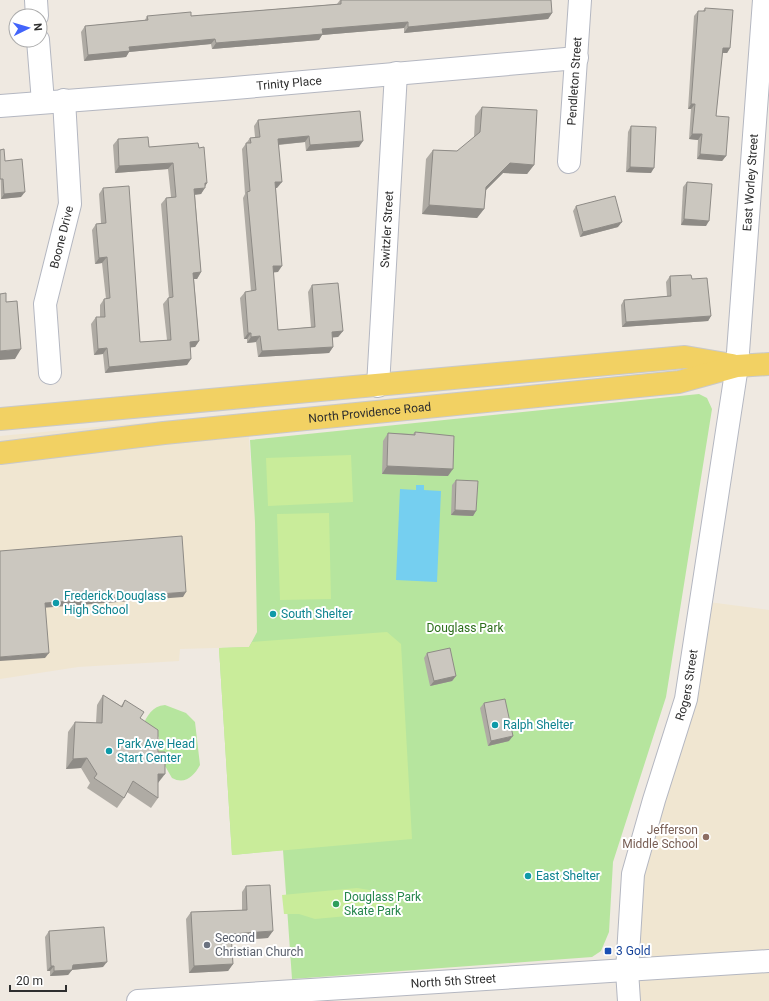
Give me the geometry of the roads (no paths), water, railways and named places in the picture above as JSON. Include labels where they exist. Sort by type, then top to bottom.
[{"type":"main road","name":"North Providence Road","points":[[0,419],[378,386],[685,357],[737,366]]},
{"type":"main road","name":"North Providence Road","points":[[0,453],[164,433],[679,382],[737,366],[769,364]]},
{"type":"street","name":"Pendleton Street","points":[[569,162],[580,0]]},
{"type":"street","name":"East Worley Street","points":[[737,366],[764,0]]},
{"type":"street","name":"Boone Drive","points":[[40,48],[53,101],[70,204],[45,304],[50,373]]},
{"type":"street","name":"Trinity Place","points":[[0,106],[577,58]]},
{"type":"street","name":"Switzler Street","points":[[378,386],[396,73]]},
{"type":"street","name":"Rogers Street","points":[[629,1001],[627,971],[633,874],[654,800],[686,699],[737,366]]},
{"type":"street","name":"North 5th Street","points":[[149,1001],[271,997],[769,961]]},
{"type":"water","points":[[416,485],[424,485],[424,490],[441,491],[437,582],[396,580],[400,489],[416,490]]},
{"type":"place","name":"Frederick Douglass High School","points":[[56,603]]},
{"type":"place","name":"South Shelter","points":[[273,614]]},
{"type":"place","name":"Ralph Shelter","points":[[495,725]]},
{"type":"place","name":"Park Ave Head Start Center","points":[[109,751]]},
{"type":"place","name":"Jefferson Middle School","points":[[706,837]]},
{"type":"place","name":"East Shelter","points":[[528,876]]},
{"type":"place","name":"Douglass Park Skate Park","points":[[336,904]]},
{"type":"place","name":"Second Christian Church","points":[[207,945]]},
{"type":"place","name":"3 Gold","points":[[608,951]]},
{"type":"park label","name":"Douglass Park","points":[[465,628]]}]
